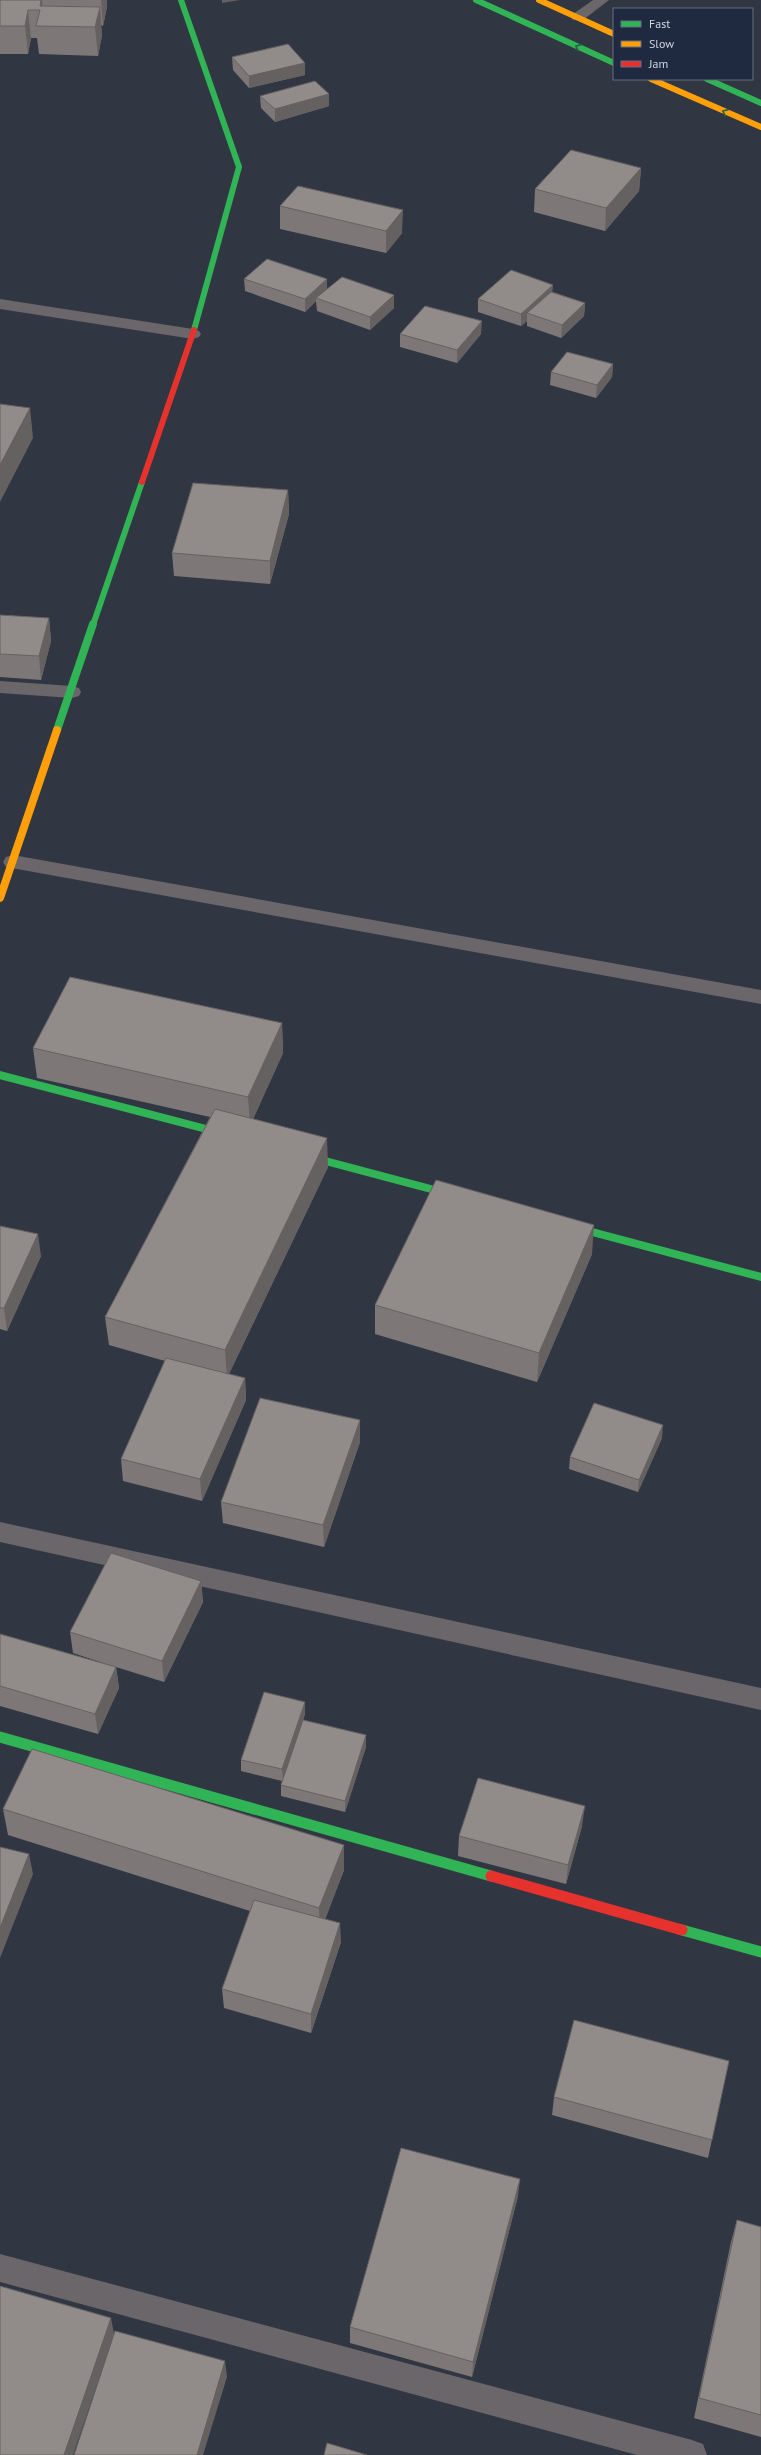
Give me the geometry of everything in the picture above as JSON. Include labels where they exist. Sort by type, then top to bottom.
[{"type":"street","points":[[0,898],[72,692],[193,334],[239,167],[181,0]]},
{"type":"street","points":[[476,0],[613,63]]},
{"type":"street","points":[[539,0],[613,34]]},
{"type":"street","points":[[578,17],[602,0]]},
{"type":"street","points":[[653,80],[761,128]]},
{"type":"street","points":[[709,80],[761,103]]},
{"type":"street","points":[[0,304],[193,334]]},
{"type":"street","points":[[0,687],[72,692]]},
{"type":"street","points":[[13,862],[761,997]]},
{"type":"street","points":[[0,1074],[246,1140]]},
{"type":"street","points":[[292,1152],[469,1199]]},
{"type":"street","points":[[554,1222],[761,1277]]},
{"type":"street","points":[[0,1532],[761,1699]]},
{"type":"street","points":[[0,1737],[761,1952]]},
{"type":"street","points":[[0,2268],[692,2455]]},
{"type":"building","points":[[0,0],[41,0],[40,6],[100,7],[95,27],[36,26],[40,10],[28,10],[25,26],[0,26]]},
{"type":"building","points":[[288,44],[305,63],[249,76],[232,57]]},
{"type":"building","points":[[315,81],[329,94],[275,109],[260,96]]},
{"type":"building","points":[[571,150],[641,168],[606,208],[535,189]]},
{"type":"building","points":[[298,186],[403,210],[386,231],[280,206]]},
{"type":"building","points":[[267,259],[327,279],[305,299],[244,279]]},
{"type":"building","points":[[511,270],[553,285],[521,314],[478,299]]},
{"type":"building","points":[[342,277],[394,295],[370,317],[316,298]]},
{"type":"building","points":[[551,292],[585,303],[562,325],[527,313]]},
{"type":"building","points":[[425,306],[482,321],[457,350],[400,334]]},
{"type":"building","points":[[567,352],[613,364],[597,385],[551,372]]},
{"type":"building","points":[[0,404],[30,408],[0,465]]},
{"type":"building","points":[[193,483],[288,490],[270,561],[172,553]]},
{"type":"building","points":[[0,615],[49,618],[39,656],[0,654]]},
{"type":"building","points":[[70,977],[282,1023],[248,1097],[33,1048]]},
{"type":"building","points":[[215,1109],[327,1138],[225,1350],[105,1317]]},
{"type":"building","points":[[436,1180],[594,1225],[539,1353],[375,1305]]},
{"type":"building","points":[[0,1226],[38,1234],[4,1308],[0,1308]]},
{"type":"building","points":[[166,1358],[245,1378],[200,1479],[121,1459]]},
{"type":"building","points":[[260,1398],[360,1420],[323,1525],[221,1502]]},
{"type":"building","points":[[594,1403],[663,1425],[639,1480],[570,1457]]},
{"type":"building","points":[[111,1553],[201,1581],[162,1661],[70,1632]]},
{"type":"building","points":[[0,1634],[116,1667],[95,1714],[0,1686]]},
{"type":"building","points":[[264,1692],[305,1702],[282,1769],[241,1760]]},
{"type":"building","points":[[303,1720],[366,1735],[345,1801],[281,1785]]},
{"type":"building","points":[[32,1749],[344,1845],[319,1908],[3,1809]]},
{"type":"building","points":[[478,1778],[585,1806],[568,1865],[459,1836]]},
{"type":"building","points":[[0,1847],[29,1854],[0,1928]]},
{"type":"building","points":[[254,1900],[340,1923],[311,2014],[222,1989]]},
{"type":"building","points":[[574,2020],[729,2061],[712,2140],[554,2097]]},
{"type":"building","points":[[401,2148],[520,2179],[473,2362],[350,2327]]},
{"type":"building","points":[[737,2220],[761,2227],[761,2415],[699,2398]]},
{"type":"building","points":[[0,2286],[111,2318],[64,2455],[0,2455]]},
{"type":"building","points":[[115,2331],[225,2361],[197,2455],[74,2455]]},
{"type":"building","points":[[327,2443],[367,2455],[324,2455]]},
{"type":"traffic: fast","points":[[181,0],[239,167],[194,330]]},
{"type":"traffic: fast","points":[[476,0],[613,63]]},
{"type":"traffic: fast","points":[[709,80],[761,103]]},
{"type":"traffic: fast","points":[[57,730],[142,482]]},
{"type":"traffic: fast","points":[[0,1075],[233,1136]]},
{"type":"traffic: fast","points":[[299,1154],[461,1197]]},
{"type":"traffic: fast","points":[[566,1225],[761,1277]]},
{"type":"traffic: fast","points":[[0,1737],[491,1876]]},
{"type":"traffic: fast","points":[[682,1930],[761,1952]]},
{"type":"traffic: slow","points":[[539,0],[613,34]]},
{"type":"traffic: slow","points":[[653,80],[761,127]]},
{"type":"traffic: slow","points":[[0,898],[57,730]]},
{"type":"traffic: jam","points":[[142,482],[194,330]]},
{"type":"traffic: jam","points":[[491,1876],[682,1930]]}]
